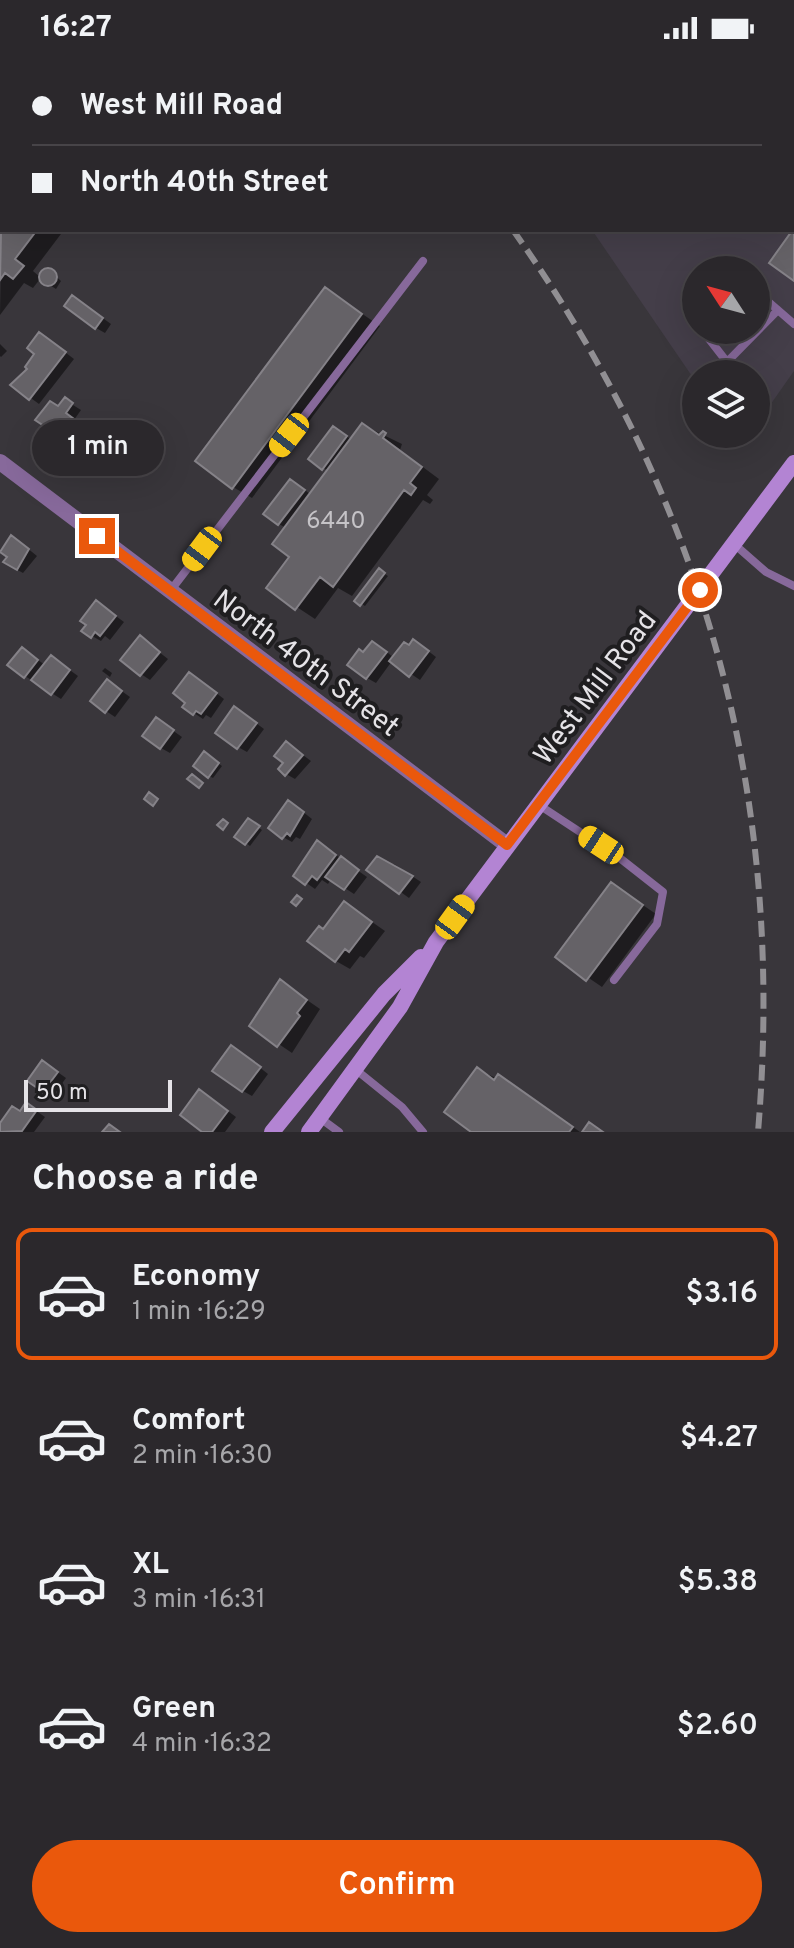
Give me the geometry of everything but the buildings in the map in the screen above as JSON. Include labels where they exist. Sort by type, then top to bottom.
[{"type":"main road","name":"West Mill Road","points":[[309,1132],[400,1007],[436,942],[794,463]]},
{"type":"main road","name":"West Mill Road","points":[[272,1132],[384,994],[436,942]]},
{"type":"street","name":"North 40th Street","points":[[0,462],[507,845]]},
{"type":"lane","points":[[171,591],[423,261]]},
{"type":"lane","points":[[770,303],[794,324]]},
{"type":"lane","points":[[770,318],[778,310]]},
{"type":"lane","points":[[713,344],[727,362],[745,344]]},
{"type":"lane","points":[[734,544],[766,572],[794,586]]},
{"type":"lane","points":[[538,804],[621,859],[663,892],[657,924],[614,980]]},
{"type":"lane","points":[[355,1069],[402,1107],[423,1132]]},
{"type":"lane","points":[[320,1118],[339,1132]]},
{"type":"shaded area","points":[[593,232],[794,232],[794,371],[770,405],[770,360],[682,362]]},
{"type":"railway","points":[[514,232],[580,333],[637,439],[683,548],[719,658],[744,772],[759,889],[763,1009],[758,1132]]},
{"type":"route","points":[[97,536],[507,845],[700,590]]}]
